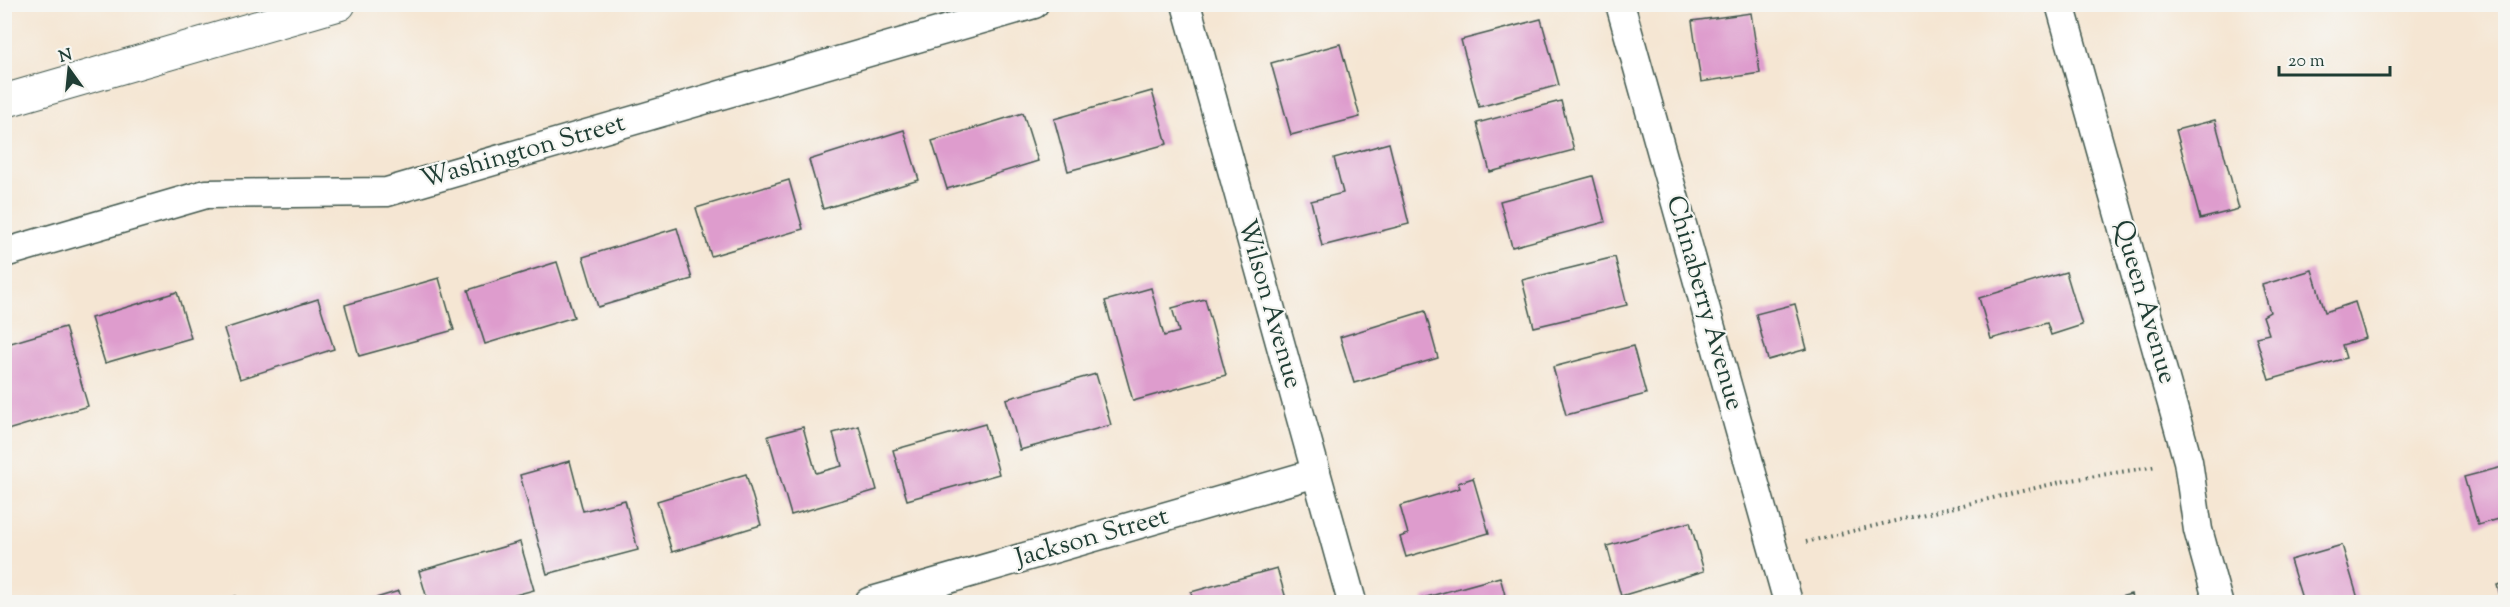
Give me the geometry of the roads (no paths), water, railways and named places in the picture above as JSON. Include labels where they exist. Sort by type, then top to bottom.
[{"type":"main road","points":[[4,101],[339,4]]},
{"type":"street","name":"Washington Street","points":[[4,253],[206,194],[387,192],[1034,4]]},
{"type":"street","name":"Wilson Avenue","points":[[1186,4],[1352,603]]},
{"type":"street","name":"Chinaberry Avenue","points":[[1620,4],[1788,603]]},
{"type":"street","name":"Queen Avenue","points":[[2060,4],[2188,460],[2198,530],[2218,603]]},
{"type":"street","name":"Jackson Street","points":[[869,603],[1316,473]]}]
